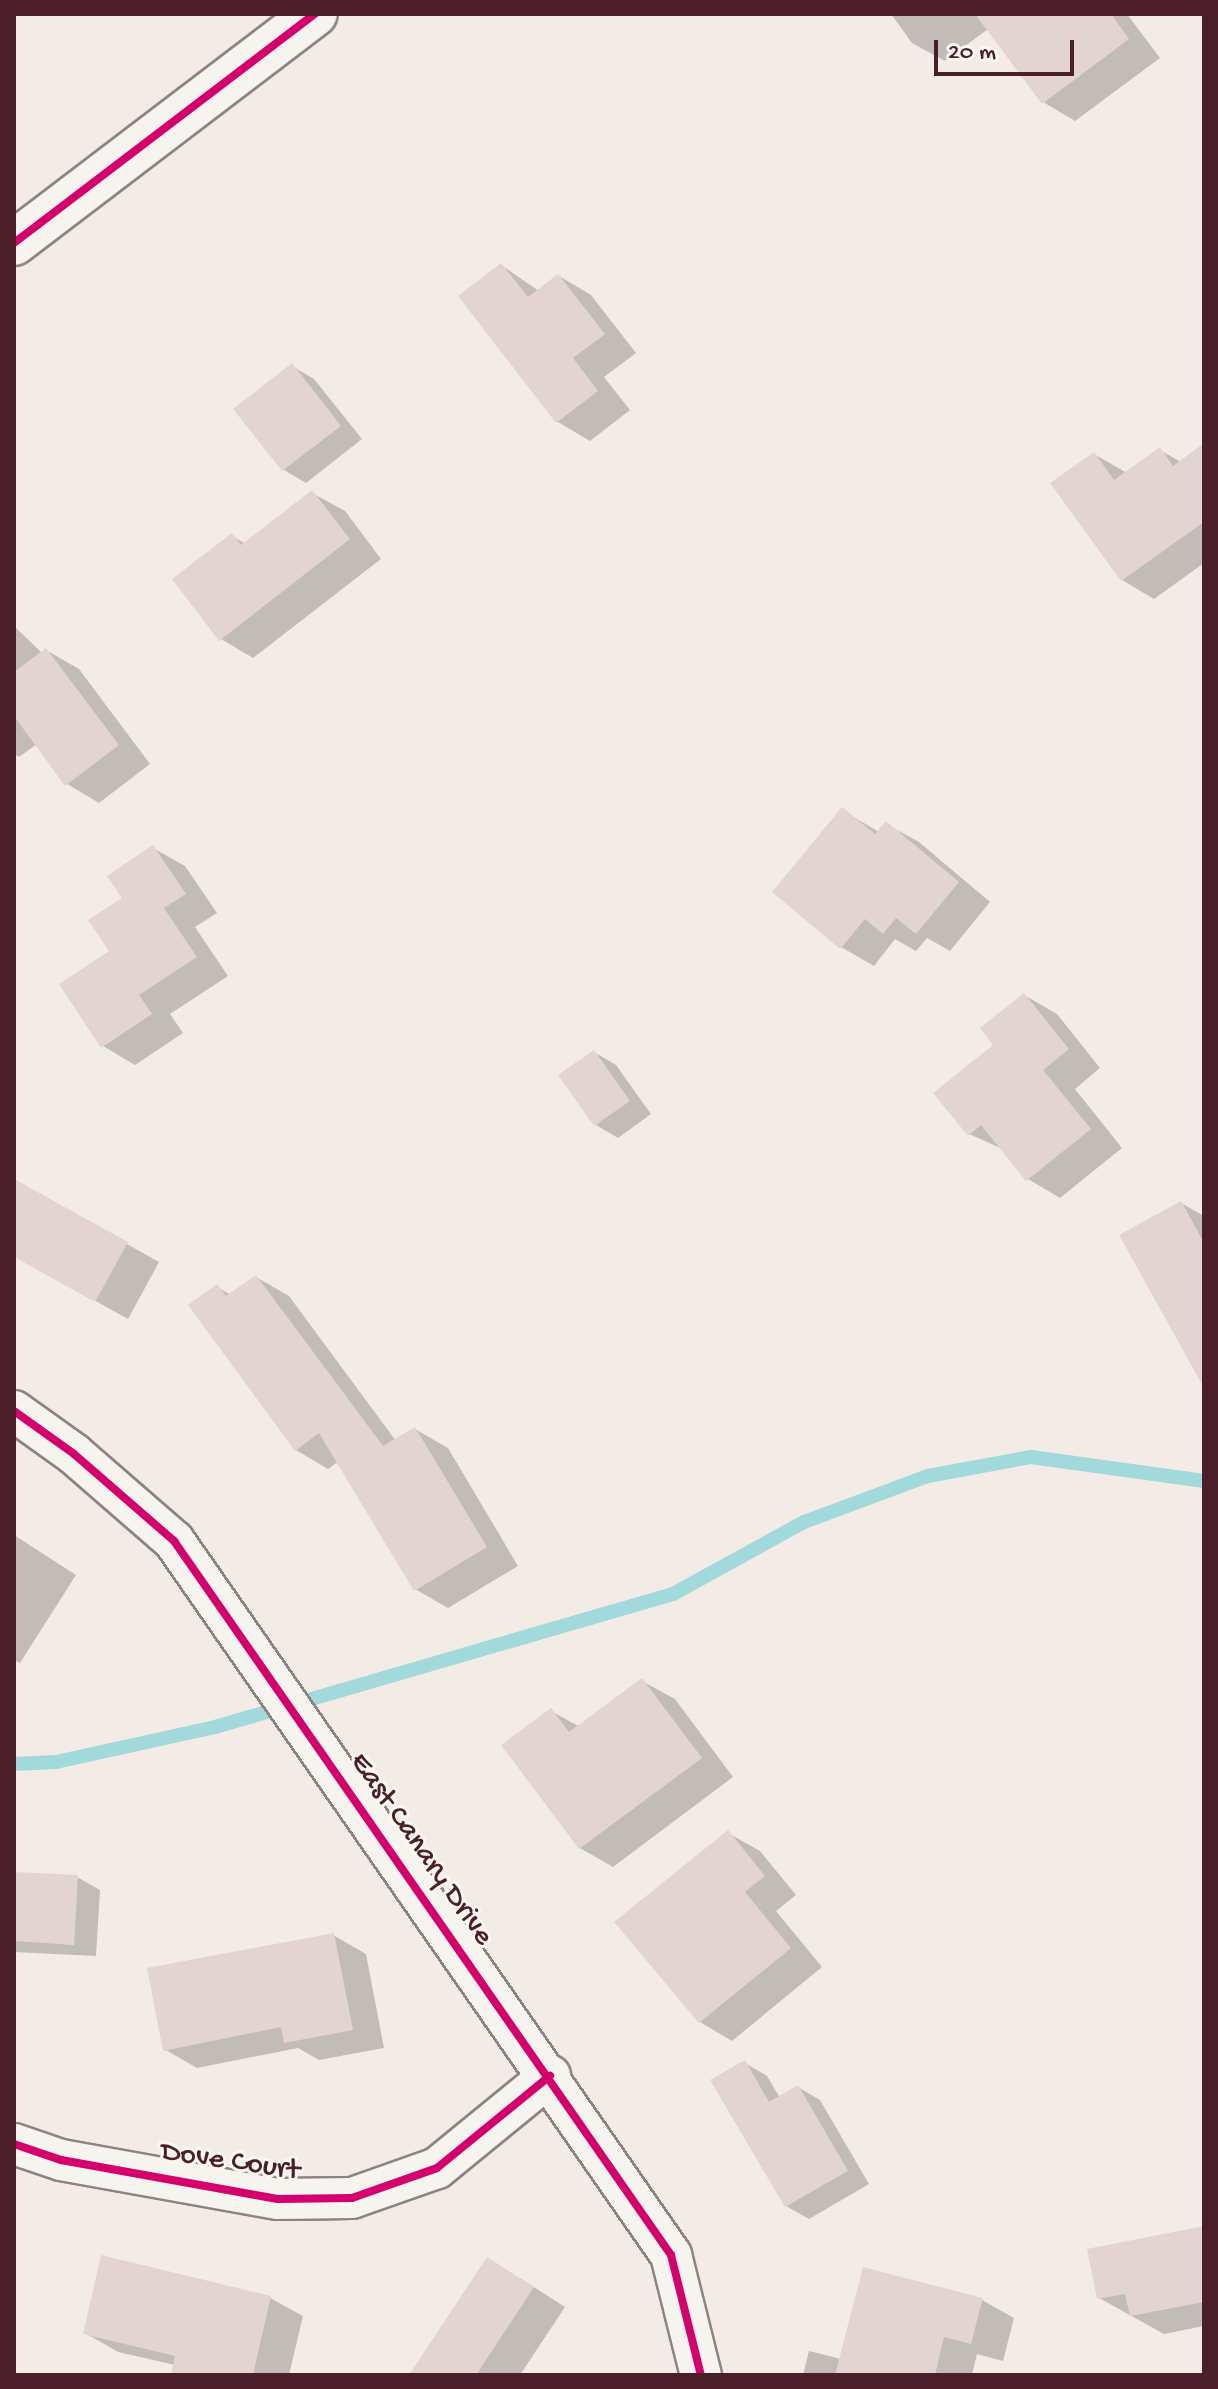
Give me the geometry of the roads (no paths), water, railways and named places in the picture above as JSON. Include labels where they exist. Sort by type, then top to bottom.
[{"type":"street","points":[[14,243],[315,14]]},
{"type":"street","name":"East Canary Drive","points":[[14,1411],[74,1454],[174,1541],[550,2076],[671,2255],[701,2375]]},
{"type":"street","name":"Dove Court","points":[[14,2144],[61,2160],[278,2199],[352,2198],[437,2168],[550,2076]]},
{"type":"waterway","points":[[14,1764],[56,1762],[215,1727],[673,1594],[804,1522],[928,1476],[1031,1457],[1204,1481]]}]
